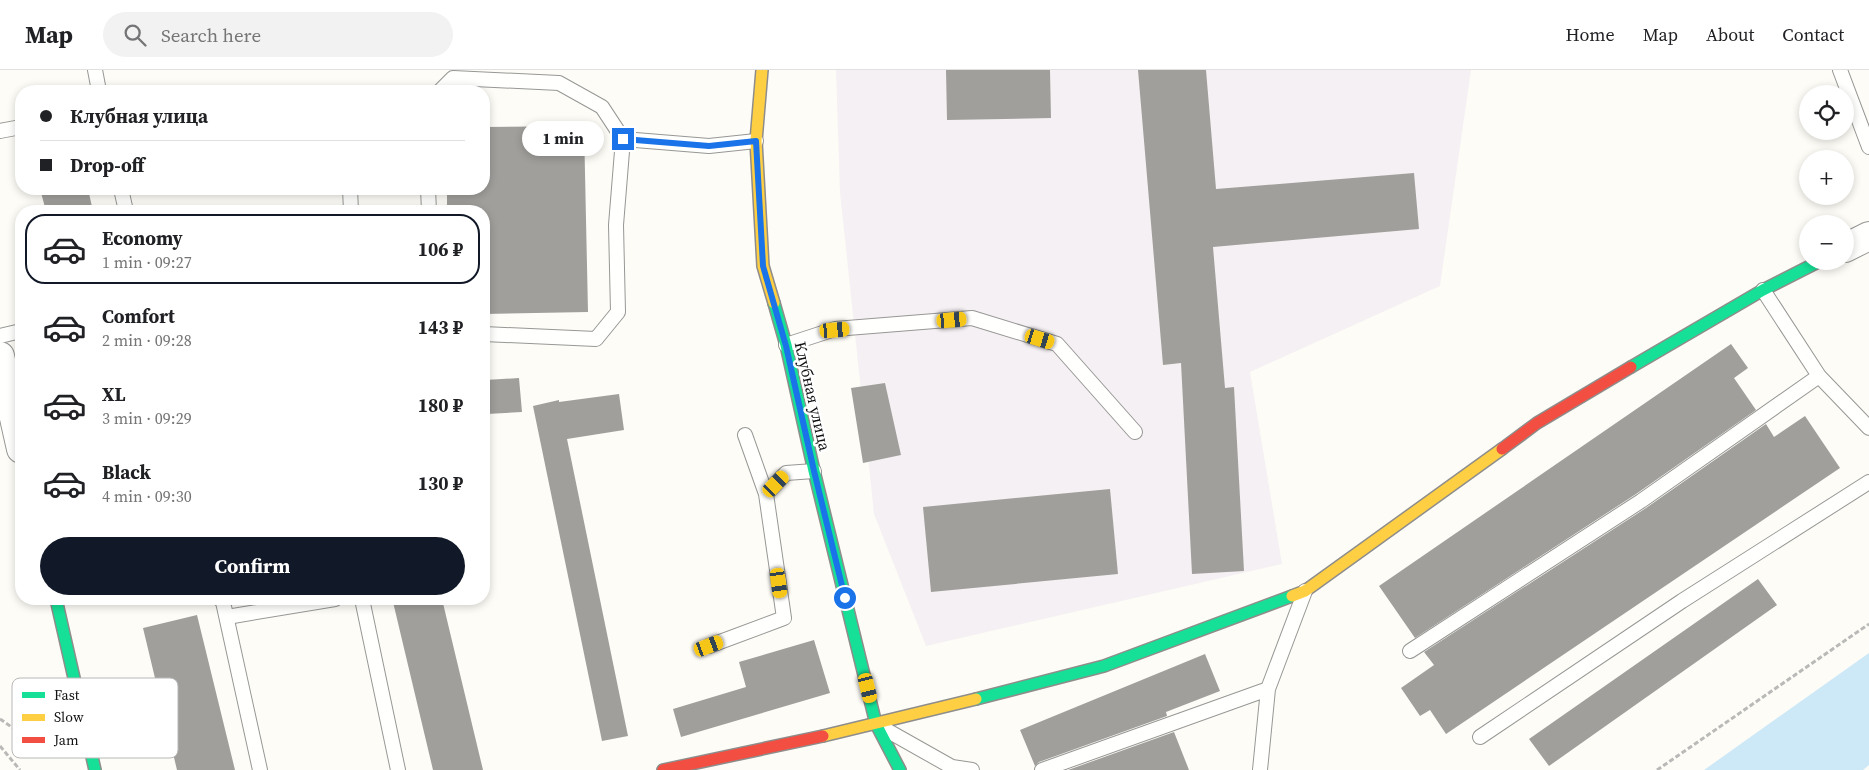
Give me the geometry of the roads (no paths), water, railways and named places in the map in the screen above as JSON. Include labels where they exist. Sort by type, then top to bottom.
[{"type":"street","name":"Клубная улица","points":[[762,70],[756,141],[763,266],[786,346],[814,471],[876,724],[900,770]]},
{"type":"street","points":[[1854,244],[1869,236]]},
{"type":"street","points":[[663,770],[876,724],[1104,666],[1305,591],[1537,423],[1763,290],[1802,270]]},
{"type":"street","points":[[0,356],[15,422]]},
{"type":"street","points":[[57,605],[74,678]]},
{"type":"lane","points":[[95,70],[98,85]]},
{"type":"lane","points":[[1840,70],[1869,147]]},
{"type":"lane","points":[[446,85],[453,78],[559,82],[602,107],[623,139],[616,225],[618,312],[596,339],[490,334]]},
{"type":"lane","points":[[0,132],[15,128]]},
{"type":"lane","points":[[623,139],[709,146],[756,141]]},
{"type":"lane","points":[[1763,290],[1819,376],[1869,428]]},
{"type":"lane","points":[[786,346],[835,330],[972,318],[1057,344],[1136,432]]},
{"type":"lane","points":[[0,336],[15,332]]},
{"type":"lane","points":[[1410,652],[1641,501],[1819,376]]},
{"type":"lane","points":[[709,646],[784,618],[766,494],[745,435]]},
{"type":"lane","points":[[766,494],[786,473],[814,471]]},
{"type":"lane","points":[[1480,737],[1682,601],[1869,482]]},
{"type":"lane","points":[[1260,770],[1268,689],[1305,591]]},
{"type":"lane","points":[[224,605],[260,770]]},
{"type":"lane","points":[[226,617],[299,605]]},
{"type":"lane","points":[[363,605],[398,770]]},
{"type":"lane","points":[[1042,770],[1268,689]]},
{"type":"lane","points":[[876,724],[952,767],[972,770]]},
{"type":"water","points":[[1869,653],[1869,765],[1863,770],[1704,770]]}]
